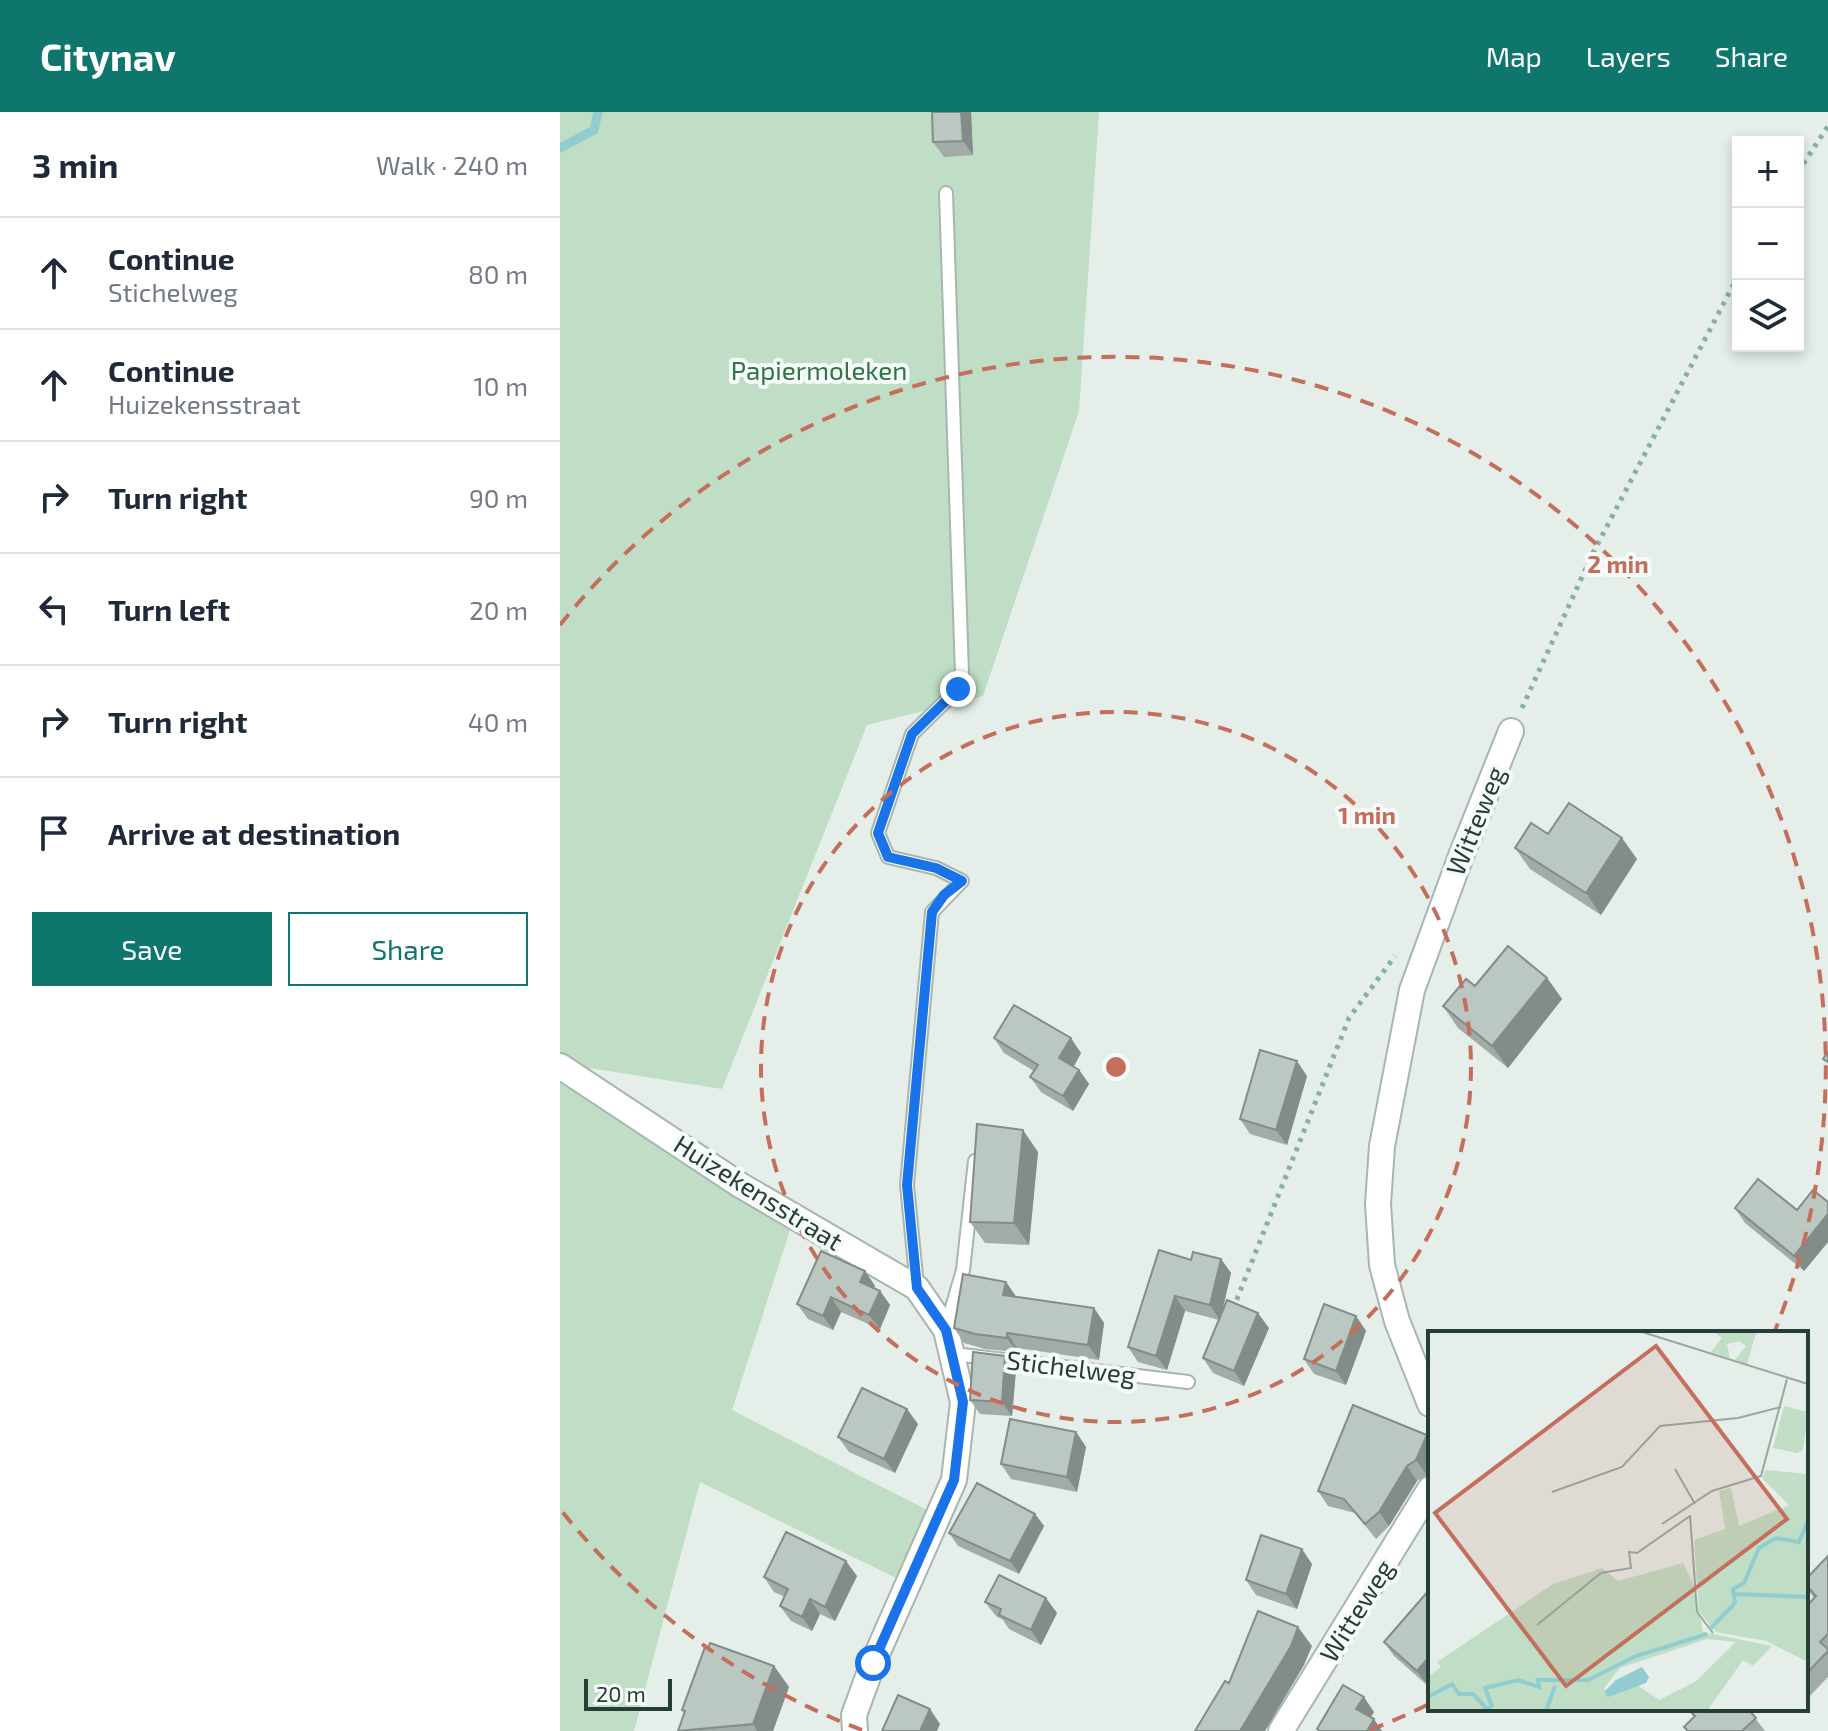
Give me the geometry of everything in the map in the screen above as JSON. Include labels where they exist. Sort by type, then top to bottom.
[{"type":"street","name":"Witteweg","points":[[1428,1399],[1397,1321],[1382,1265],[1378,1204],[1382,1146],[1412,990],[1511,731]]},
{"type":"street","name":"Huizekensstraat","points":[[560,1066],[740,1185],[917,1288],[946,1330]]},
{"type":"street","points":[[855,1731],[854,1715],[873,1663],[954,1480],[963,1402],[946,1330]]},
{"type":"street","name":"Witteweg","points":[[1281,1731],[1428,1492]]},
{"type":"lane","points":[[917,1288],[907,1185],[932,912],[944,895],[962,881],[936,868],[888,857],[878,833],[912,734],[958,689],[962,674],[946,193]]},
{"type":"lane","points":[[946,1330],[963,1270],[976,1146]]},
{"type":"lane","name":"Stichelweg","points":[[954,1354],[1188,1382]]},
{"type":"path","points":[[1804,163],[1828,126]]},
{"type":"path","points":[[1511,731],[1593,553],[1736,280]]},
{"type":"path","points":[[1233,1311],[1349,1018],[1379,973]]},
{"type":"green space","name":"Papiermoleken","points":[[560,112],[1099,112],[1079,411],[983,696],[867,725],[722,1089],[583,1067],[560,1053]]},
{"type":"green space","points":[[560,1080],[791,1227],[732,1410],[931,1512],[900,1580],[700,1482],[634,1731],[560,1731]]},
{"type":"building","points":[[932,112],[961,112],[963,141],[933,142]]},
{"type":"building","points":[[1569,803],[1622,838],[1586,893],[1515,848],[1531,823],[1548,834]]},
{"type":"building","points":[[1508,946],[1547,978],[1492,1046],[1443,1006],[1466,979],[1475,986]]},
{"type":"building","points":[[1014,1005],[1071,1038],[1059,1058],[1079,1070],[1063,1096],[1030,1077],[1038,1065],[994,1038]]},
{"type":"building","points":[[1260,1050],[1297,1061],[1276,1130],[1240,1119]]},
{"type":"building","points":[[977,1124],[1023,1130],[1014,1223],[970,1222]]},
{"type":"building","points":[[1758,1179],[1797,1210],[1813,1190],[1828,1202],[1828,1214],[1794,1256],[1735,1208]]},
{"type":"building","points":[[1159,1250],[1191,1260],[1193,1252],[1221,1259],[1210,1305],[1175,1296],[1156,1356],[1128,1347]]},
{"type":"building","points":[[821,1251],[865,1271],[860,1282],[880,1291],[869,1315],[831,1297],[823,1316],[797,1304]]},
{"type":"building","points":[[963,1274],[1006,1282],[1003,1295],[1094,1308],[1088,1345],[1007,1333],[1007,1338],[975,1334],[954,1328]]},
{"type":"building","points":[[1227,1300],[1258,1313],[1234,1371],[1203,1358]]},
{"type":"building","points":[[1324,1304],[1356,1316],[1336,1371],[1304,1359]]},
{"type":"building","points":[[973,1352],[1005,1356],[1002,1402],[970,1400]]},
{"type":"building","points":[[862,1388],[907,1409],[884,1459],[838,1437]]},
{"type":"building","points":[[1353,1405],[1427,1435],[1416,1460],[1407,1466],[1379,1512],[1365,1524],[1344,1499],[1318,1491]]},
{"type":"building","points":[[1010,1419],[1076,1432],[1067,1477],[1001,1464]]},
{"type":"building","points":[[977,1483],[1035,1514],[1010,1561],[949,1533]]},
{"type":"building","points":[[786,1532],[846,1561],[825,1607],[810,1599],[802,1617],[780,1606],[788,1589],[764,1577]]},
{"type":"building","points":[[1261,1535],[1302,1549],[1286,1594],[1246,1580]]},
{"type":"building","points":[[1828,1556],[1828,1634],[1820,1642],[1828,1651],[1808,1672],[1808,1605],[1816,1596],[1808,1587],[1808,1577]]},
{"type":"building","points":[[999,1575],[1046,1598],[1031,1630],[999,1615],[1001,1609],[985,1602]]},
{"type":"building","points":[[1428,1591],[1428,1658],[1417,1671],[1384,1642]]},
{"type":"building","points":[[1258,1611],[1298,1627],[1291,1646],[1240,1731],[1195,1731],[1225,1681],[1229,1683]]},
{"type":"building","points":[[710,1643],[774,1666],[753,1724],[678,1731],[685,1711],[682,1710],[705,1647],[708,1648]]},
{"type":"building","points":[[1343,1685],[1364,1697],[1356,1709],[1374,1719],[1367,1731],[1317,1729]]},
{"type":"building","points":[[898,1695],[930,1709],[920,1731],[882,1731]]},
{"type":"building","points":[[1691,1711],[1750,1711],[1756,1718],[1742,1731],[1688,1731],[1684,1727],[1695,1716]]},
{"type":"waterway","points":[[560,148],[594,130],[598,112]]},
{"type":"route","points":[[873,1663],[954,1480],[963,1402],[946,1330],[917,1288],[907,1185],[932,912],[944,895],[962,881],[936,868],[888,857],[878,833],[912,734],[958,689]]}]
